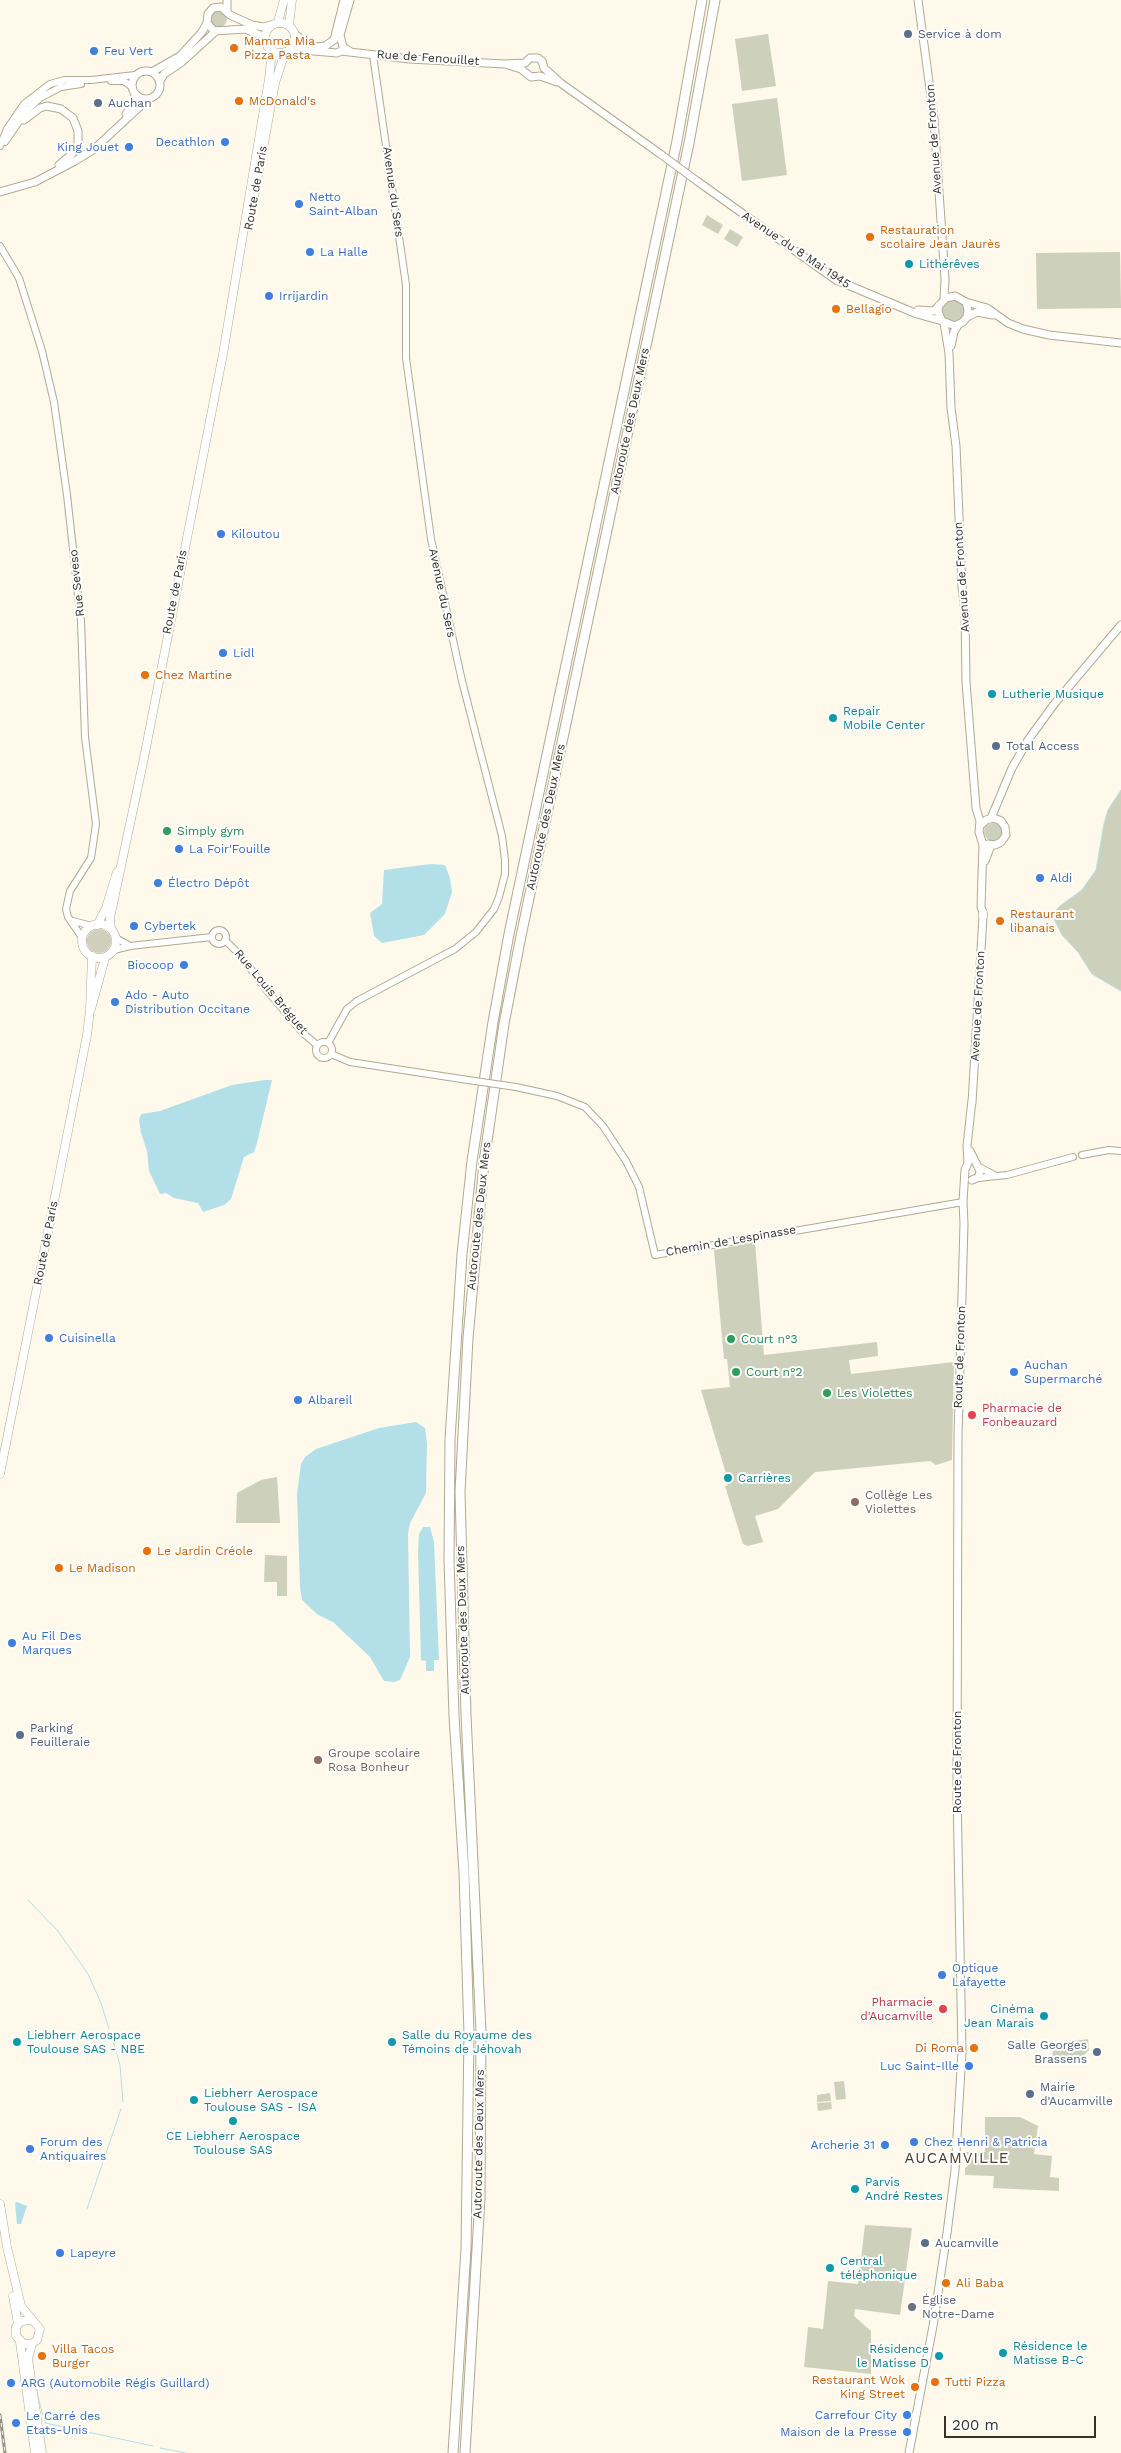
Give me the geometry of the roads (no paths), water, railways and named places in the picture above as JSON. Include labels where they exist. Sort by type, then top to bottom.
[{"type":"highway","name":"Autoroute des Deux Mers","points":[[453,2453],[466,2240],[469,2053],[464,1873],[454,1716],[449,1560],[450,1439],[462,1254],[472,1161],[493,1022],[509,934],[677,141],[702,0]]},
{"type":"highway","name":"Autoroute des Deux Mers","points":[[465,2453],[480,2198],[481,2032],[476,1882],[466,1715],[460,1492],[468,1338],[484,1162],[504,1024],[521,936],[689,143],[715,0]]},
{"type":"main road","points":[[75,161],[126,114],[134,104],[135,94],[132,87],[135,75],[143,71],[152,72],[180,56],[202,32],[207,23],[209,12],[216,8],[219,0]]},
{"type":"main road","points":[[226,29],[231,22],[227,0]]},
{"type":"main road","points":[[284,0],[274,24],[265,37],[266,44],[272,50],[332,51],[338,44],[350,0]]},
{"type":"main road","points":[[292,0],[289,25],[296,35],[312,46],[320,47],[338,44]]},
{"type":"main road","points":[[338,44],[344,0]]},
{"type":"main road","name":"Avenue de Fronton","points":[[918,0],[932,92],[944,280],[941,303]]},
{"type":"main road","points":[[216,8],[256,27],[274,24],[289,25]]},
{"type":"main road","points":[[207,23],[216,31]]},
{"type":"main road","points":[[0,192],[35,182],[92,150],[148,99],[158,93],[160,81],[164,74],[182,62],[216,31],[226,29],[252,30],[265,37]]},
{"type":"main road","points":[[288,50],[295,42],[296,35]]},
{"type":"main road","name":"Rue de Fenouillet","points":[[338,44],[352,52],[373,55],[505,64],[525,63],[530,58],[538,58],[542,61],[544,68],[562,84],[659,153]]},
{"type":"main road","name":"Route de Paris","points":[[111,929],[110,918],[144,758],[228,324],[270,79],[272,50]]},
{"type":"main road","name":"Route de Paris","points":[[228,324],[240,277],[275,83],[288,50]]},
{"type":"main road","points":[[525,63],[525,72]]},
{"type":"main road","name":"Rue de Fenouillet","points":[[505,64],[525,72],[531,77],[540,76],[562,84]]},
{"type":"main road","points":[[540,76],[544,68]]},
{"type":"main road","points":[[152,72],[160,81]]},
{"type":"main road","points":[[135,94],[148,99]]},
{"type":"main road","points":[[20,120],[24,120],[40,108],[54,107],[73,118],[78,131],[78,144],[72,154],[35,182]]},
{"type":"main road","name":"Avenue du 8 Mai 1945","points":[[659,153],[836,280],[928,318],[958,325]]},
{"type":"main road","points":[[944,280],[948,290],[955,296],[966,302],[987,308],[998,317]]},
{"type":"main road","name":"Avenue du 8 Mai 1945","points":[[902,307],[929,312],[955,296]]},
{"type":"main road","points":[[966,302],[967,317]]},
{"type":"main road","points":[[941,303],[939,315],[943,322]]},
{"type":"main road","points":[[958,325],[967,317],[977,312],[998,317],[1023,329],[1050,335],[1121,342]]},
{"type":"main road","name":"Avenue de Fronton","points":[[943,322],[949,353],[951,408],[956,446],[962,587],[965,611],[966,682],[976,800],[981,825],[979,832],[982,840],[981,907],[983,914]]},
{"type":"main road","name":"Avenue de Fronton","points":[[949,353],[954,332],[958,325]]},
{"type":"main road","points":[[981,825],[989,819],[997,807],[1012,768],[1032,734],[1055,703],[1121,625]]},
{"type":"main road","name":"Avenue de Fronton","points":[[976,800],[980,811],[989,819]]},
{"type":"main road","points":[[989,819],[1001,821],[997,807]]},
{"type":"main road","name":"Avenue de Fronton","points":[[978,1166],[970,1150],[985,860],[992,845],[1001,842],[1006,835],[1006,827],[1001,821]]},
{"type":"main road","points":[[982,840],[992,845]]},
{"type":"main road","name":"Route de Paris","points":[[94,926],[106,908],[122,861]]},
{"type":"main road","points":[[94,926],[111,929],[116,938],[114,950],[104,958],[92,956],[85,951],[83,939],[86,931],[94,926]]},
{"type":"main road","name":"Route de Paris","points":[[0,1474],[90,1010],[92,956]]},
{"type":"main road","name":"Route de Paris","points":[[90,1010],[94,1001],[104,958]]},
{"type":"main road","name":"Avenue de Fronton","points":[[972,1100],[967,1146],[968,1166],[965,1170],[972,1178]]},
{"type":"main road","points":[[964,1224],[963,1202],[972,1178],[980,1173],[978,1166],[968,1166]]},
{"type":"main road","points":[[964,1224],[967,1192],[972,1178]]},
{"type":"main road","name":"Route de Fronton","points":[[909,2453],[937,2299],[955,2170],[962,2052],[958,1905],[957,1555],[964,1224]]},
{"type":"main road","points":[[0,2204],[18,2324],[15,2331],[20,2342],[36,2453]]},
{"type":"main road","points":[[7,2247],[21,2306],[38,2325],[40,2333],[37,2340],[32,2344],[28,2359],[42,2453]]},
{"type":"main road","points":[[18,2324],[25,2320],[32,2320]]},
{"type":"main road","points":[[20,2342],[32,2344]]},
{"type":"street","name":"Avenue du Sers","points":[[328,1043],[347,1009],[357,1001],[455,948],[476,932],[494,909],[502,886],[505,867],[502,836],[456,655],[431,539],[406,358],[406,285],[373,55]]},
{"type":"street","points":[[0,148],[8,129],[24,104],[50,84],[64,80],[77,81],[135,75]]},
{"type":"street","points":[[0,148],[20,120],[40,98],[61,87],[118,80],[132,87]]},
{"type":"street","name":"Rue Seveso","points":[[0,246],[19,278],[51,389],[72,540],[80,621],[85,737],[96,824],[94,849],[91,858],[68,897],[66,909],[83,939]]},
{"type":"street","points":[[72,921],[94,926]]},
{"type":"street","name":"Rue Louis Bréguet","points":[[114,950],[130,946],[212,938],[219,944],[225,940],[226,934],[220,930],[214,932],[212,938]]},
{"type":"street","points":[[116,938],[130,946]]},
{"type":"street","name":"Rue Louis Bréguet","points":[[225,940],[241,956],[303,1033],[317,1045]]},
{"type":"street","points":[[321,1042],[328,1043],[332,1048],[331,1054],[324,1058],[319,1056],[316,1052],[317,1045],[321,1042]]},
{"type":"street","name":"Chemin de Lespinasse","points":[[331,1054],[350,1062],[516,1087],[565,1098],[589,1110],[600,1122],[626,1161],[639,1187],[655,1255],[963,1202]]},
{"type":"street","points":[[972,1178],[1007,1175],[1073,1157],[1078,1160],[1082,1155],[1102,1151],[1121,1151]]},
{"type":"street","points":[[978,1166],[992,1175],[1007,1175]]},
{"type":"water","points":[[431,864],[445,865],[450,878],[452,892],[445,914],[424,935],[382,943],[374,936],[370,913],[382,904],[384,870]]},
{"type":"water","points":[[272,1080],[257,1143],[254,1152],[244,1157],[231,1199],[224,1205],[203,1212],[198,1203],[174,1198],[166,1193],[160,1194],[149,1171],[147,1151],[139,1120],[141,1114],[160,1111],[232,1085]]},
{"type":"water","points":[[416,1422],[425,1428],[427,1444],[426,1493],[410,1523],[408,1534],[410,1657],[400,1680],[394,1682],[384,1681],[370,1657],[333,1622],[318,1615],[302,1600],[297,1494],[301,1464],[305,1457],[316,1449],[379,1428]]},
{"type":"water","points":[[423,1527],[430,1527],[434,1542],[439,1660],[434,1660],[434,1671],[426,1671],[426,1661],[421,1660],[418,1552],[419,1534]]},
{"type":"water","points":[[15,2203],[27,2206],[21,2224],[17,2224]]},
{"type":"waterway","points":[[1121,790],[1108,810],[1096,870],[1082,890],[1056,910],[1054,919],[1062,935],[1078,952],[1092,974],[1121,991]]},
{"type":"waterway","points":[[28,1900],[58,1931],[88,1974],[101,2003],[109,2029]]},
{"type":"waterway","points":[[111,2033],[120,2065],[123,2102]]},
{"type":"waterway","points":[[87,2209],[121,2109]]},
{"type":"waterway","points":[[36,2389],[45,2423],[153,2446]]},
{"type":"waterway","points":[[160,2448],[186,2453]]},
{"type":"railway","points":[[0,2415],[5,2453]]},
{"type":"place","name":"Service à dom","points":[[908,34]]},
{"type":"place","name":"Mamma Mia Pizza Pasta","points":[[234,48]]},
{"type":"place","name":"Feu Vert","points":[[94,51]]},
{"type":"place","name":"McDonald's","points":[[239,101]]},
{"type":"place","name":"Auchan","points":[[98,103]]},
{"type":"place","name":"Decathlon","points":[[225,142]]},
{"type":"place","name":"King Jouet","points":[[129,147]]},
{"type":"place","name":"Netto Saint-Alban","points":[[299,204]]},
{"type":"place","name":"Restauration scolaire Jean Jaurès","points":[[870,237]]},
{"type":"place","name":"La Halle","points":[[310,252]]},
{"type":"place","name":"Lithérêves","points":[[909,264]]},
{"type":"place","name":"Irrijardin","points":[[269,296]]},
{"type":"place","name":"Bellagio","points":[[836,309]]},
{"type":"place","name":"Kiloutou","points":[[221,534]]},
{"type":"place","name":"Lidl","points":[[223,653]]},
{"type":"place","name":"Chez Martine","points":[[145,675]]},
{"type":"place","name":"Lutherie Musique","points":[[992,694]]},
{"type":"place","name":"Repair Mobile Center","points":[[833,718]]},
{"type":"place","name":"Total Access","points":[[996,746]]},
{"type":"place","name":"Simply gym","points":[[167,831]]},
{"type":"place","name":"La Foir'Fouille","points":[[179,849]]},
{"type":"place","name":"Aldi","points":[[1040,878]]},
{"type":"place","name":"Électro Dépôt","points":[[158,883]]},
{"type":"place","name":"Restaurant libanais","points":[[1000,921]]},
{"type":"place","name":"Cybertek","points":[[134,926]]},
{"type":"place","name":"Biocoop","points":[[184,965]]},
{"type":"place","name":"Ado - Auto Distribution Occitane","points":[[115,1002]]},
{"type":"place","name":"Cuisinella","points":[[49,1338]]},
{"type":"place","name":"Court n°3","points":[[731,1339]]},
{"type":"place","name":"Court n°2","points":[[736,1372]]},
{"type":"place","name":"Auchan Supermarché","points":[[1014,1372]]},
{"type":"place","name":"Les Violettes","points":[[827,1393]]},
{"type":"place","name":"Albareil","points":[[298,1400]]},
{"type":"place","name":"Pharmacie de Fonbeauzard","points":[[972,1415]]},
{"type":"place","name":"Carrières","points":[[728,1478]]},
{"type":"place","name":"Collège Les Violettes","points":[[855,1502]]},
{"type":"place","name":"Le Jardin Créole","points":[[147,1551]]},
{"type":"place","name":"Le Madison","points":[[59,1568]]},
{"type":"place","name":"Au Fil Des Marques","points":[[12,1643]]},
{"type":"place","name":"Parking Feuilleraie","points":[[20,1735]]},
{"type":"place","name":"Groupe scolaire Rosa Bonheur","points":[[318,1760]]},
{"type":"place","name":"Optique Lafayette","points":[[942,1975]]},
{"type":"place","name":"Pharmacie d'Aucamville","points":[[943,2009]]},
{"type":"place","name":"Cinéma Jean Marais","points":[[1044,2016]]},
{"type":"place","name":"Liebherr Aerospace Toulouse SAS - NBE","points":[[17,2042]]},
{"type":"place","name":"Salle du Royaume des Témoins de Jéhovah","points":[[392,2042]]},
{"type":"place","name":"Di Roma","points":[[974,2048]]},
{"type":"place","name":"Salle Georges Brassens","points":[[1097,2052]]},
{"type":"place","name":"Luc Saint-Ille","points":[[969,2066]]},
{"type":"place","name":"Mairie d'Aucamville","points":[[1030,2094]]},
{"type":"place","name":"Liebherr Aerospace Toulouse SAS - ISA","points":[[194,2100]]},
{"type":"place","name":"CE Liebherr Aerospace Toulouse SAS","points":[[233,2121]]},
{"type":"place","name":"Chez Henri & Patricia","points":[[914,2142]]},
{"type":"place","name":"Archerie 31","points":[[885,2145]]},
{"type":"place","name":"Forum des Antiquaires","points":[[30,2149]]},
{"type":"place","name":"Parvis André Restes","points":[[855,2189]]},
{"type":"place","name":"Aucamville","points":[[925,2243]]},
{"type":"place","name":"Lapeyre","points":[[60,2253]]},
{"type":"place","name":"Central téléphonique","points":[[830,2268]]},
{"type":"place","name":"Ali Baba","points":[[946,2283]]},
{"type":"place","name":"Église Notre-Dame","points":[[912,2307]]},
{"type":"place","name":"Résidence le Matisse B-C","points":[[1003,2353]]},
{"type":"place","name":"Villa Tacos Burger","points":[[42,2356]]},
{"type":"place","name":"Résidence le Matisse D","points":[[939,2356]]},
{"type":"place","name":"Tutti Pizza","points":[[935,2382]]},
{"type":"place","name":"ARG (Automobile Régis Guillard)","points":[[11,2383]]},
{"type":"place","name":"Restaurant Wok King Street","points":[[915,2387]]},
{"type":"place","name":"Carrefour City","points":[[907,2415]]},
{"type":"place","name":"Le Carré des Etats-Unis","points":[[16,2423]]},
{"type":"place","name":"Maison de la Presse","points":[[907,2432]]},
{"type":"district","name":"AUCAMVILLE","points":[[957,2159]]}]
